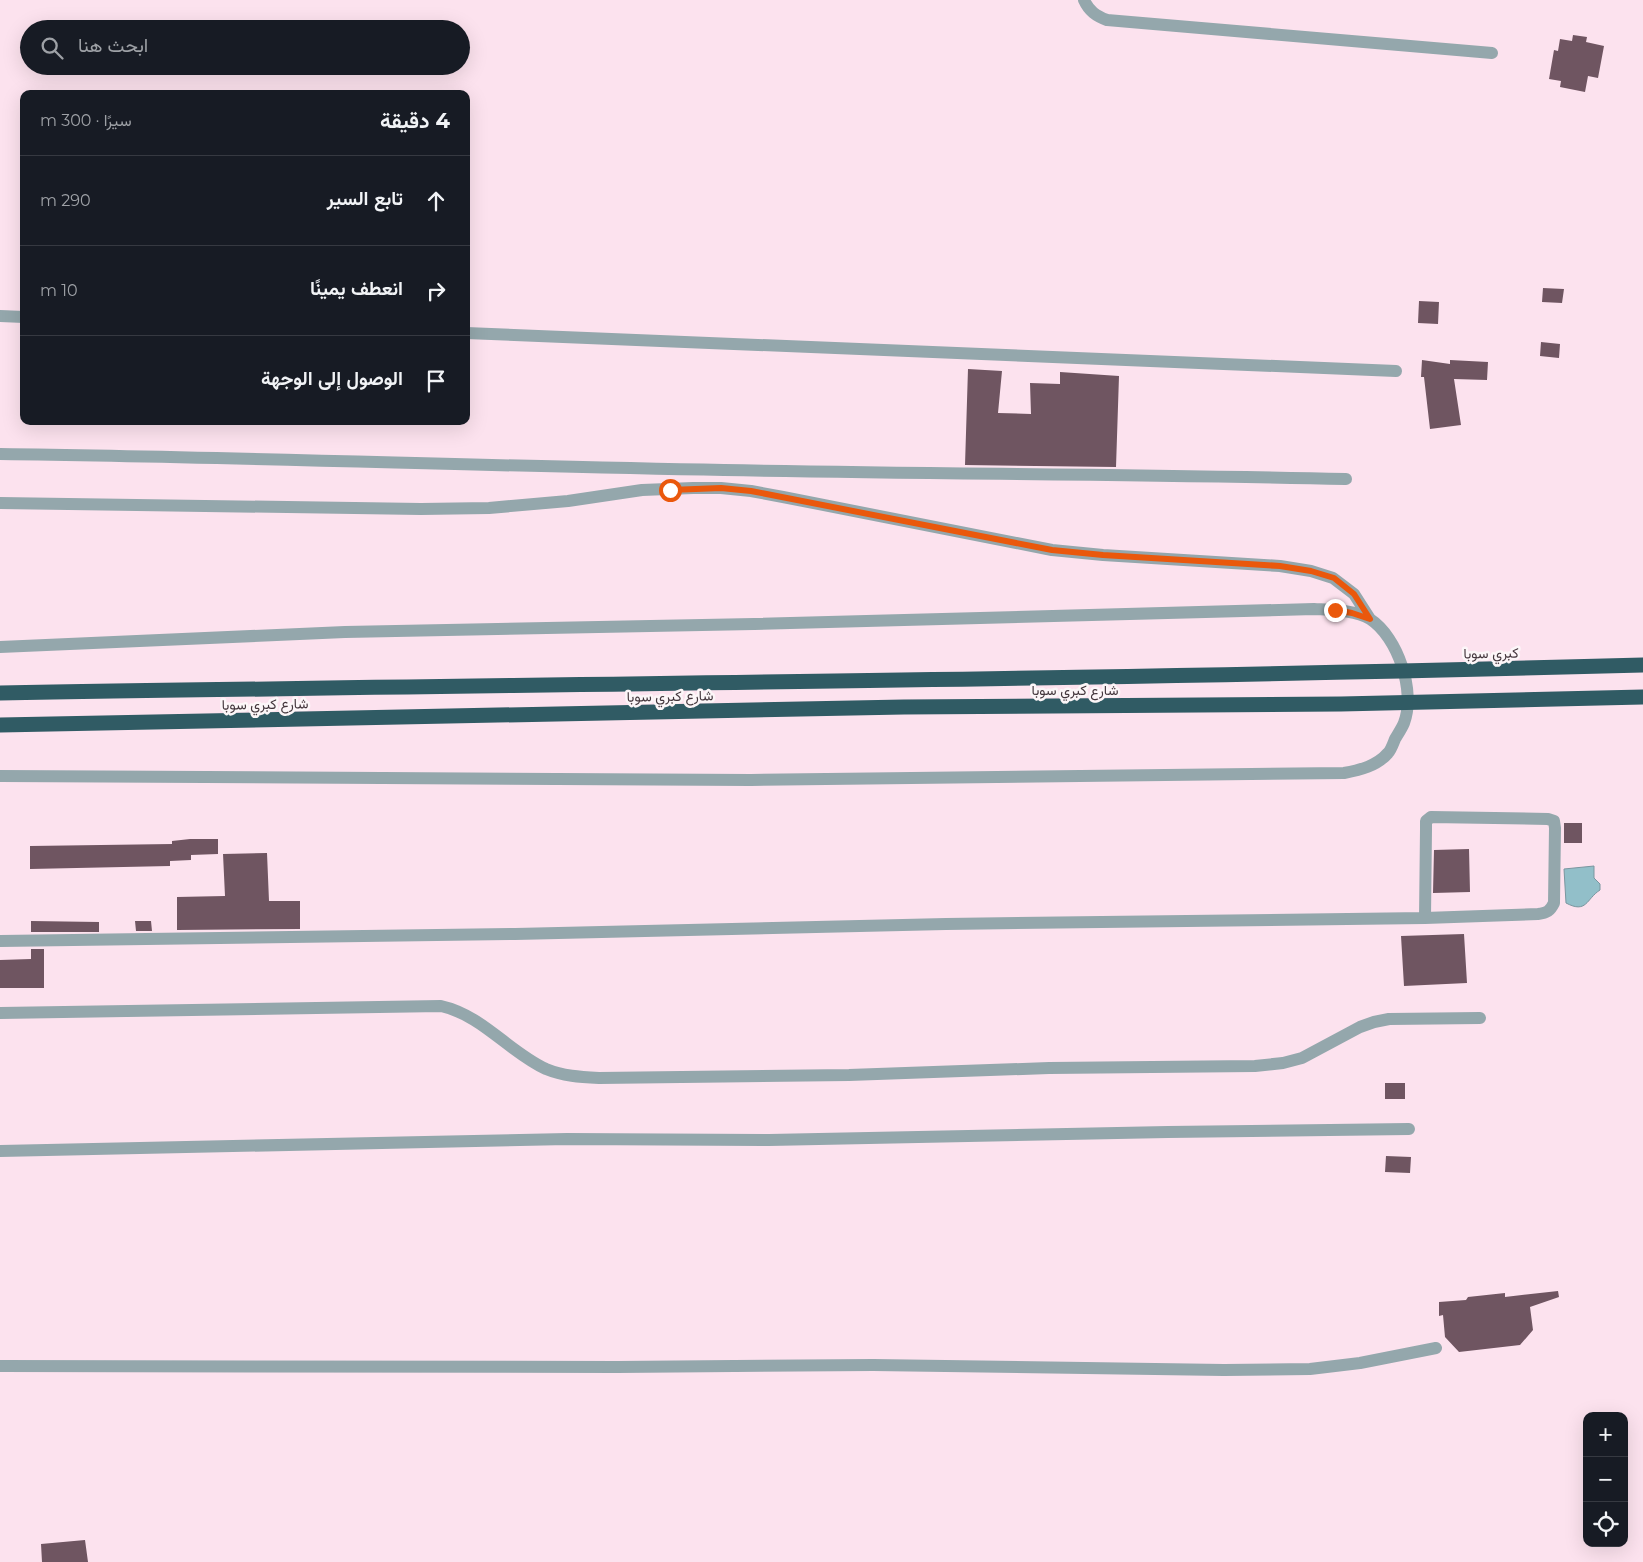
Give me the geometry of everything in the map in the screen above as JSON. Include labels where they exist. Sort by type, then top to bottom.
[{"type":"highway","name":"كبري سوبا","points":[[1339,673],[1643,665]]},
{"type":"highway","name":"شارع كبري سوبا","points":[[0,693],[1339,673]]},
{"type":"highway","name":"شارع كبري سوبا","points":[[0,725],[904,707],[1341,704],[1643,697]]},
{"type":"street","points":[[1084,0],[1091,12],[1106,20],[1492,53]]},
{"type":"street","points":[[0,316],[20,317]]},
{"type":"street","points":[[470,333],[1396,371]]},
{"type":"street","points":[[0,454],[160,456],[724,470],[1346,479]]},
{"type":"street","points":[[0,503],[420,509],[480,508],[568,501],[642,490],[721,488],[784,497],[1052,550],[1280,566],[1311,571],[1334,578],[1354,594],[1370,619],[1392,641],[1401,662],[1406,685],[1407,707],[1405,722],[1389,753],[1374,764],[1361,770],[1344,773],[751,780],[0,776]]},
{"type":"street","points":[[0,647],[345,632],[754,624],[1314,609],[1352,613],[1370,619]]},
{"type":"street","points":[[0,941],[515,934],[946,924],[1425,918],[1538,914],[1551,910],[1555,895],[1556,828],[1554,821],[1548,819],[1431,817],[1426,821],[1425,918]]},
{"type":"street","points":[[0,1013],[441,1006],[456,1009],[468,1016],[546,1069],[564,1075],[599,1078],[849,1075],[1034,1068],[1256,1066],[1283,1063],[1302,1058],[1360,1027],[1374,1022],[1389,1019],[1480,1018]]},
{"type":"street","points":[[0,1151],[558,1140],[779,1139],[1409,1129]]},
{"type":"street","points":[[0,1366],[617,1367],[873,1365],[1224,1370],[1310,1369],[1360,1363],[1436,1348]]},
{"type":"water","points":[[1594,866],[1594,878],[1600,884],[1600,890],[1582,906],[1578,907],[1566,903],[1564,869]]},
{"type":"building","points":[[1573,35],[1587,37],[1586,42],[1604,46],[1598,78],[1588,76],[1585,92],[1560,87],[1561,81],[1549,79],[1554,50],[1558,51],[1560,39],[1572,41]]},
{"type":"building","points":[[1543,288],[1564,289],[1562,303],[1542,302]]},
{"type":"building","points":[[1419,301],[1439,302],[1438,324],[1418,323]]},
{"type":"building","points":[[1541,342],[1560,344],[1559,358],[1540,356]]},
{"type":"building","points":[[1422,360],[1450,364],[1450,360],[1488,362],[1487,380],[1454,379],[1461,425],[1430,429],[1424,377],[1421,377]]},
{"type":"building","points":[[968,369],[1002,371],[998,413],[1031,414],[1030,383],[1060,384],[1060,372],[1119,376],[1116,467],[965,465]]},
{"type":"building","points":[[1564,823],[1582,823],[1582,843],[1564,843]]},
{"type":"building","points":[[218,839],[218,854],[191,855],[191,860],[170,861],[170,866],[30,869],[30,846],[172,844],[172,841]]},
{"type":"building","points":[[1469,849],[1470,892],[1433,893],[1434,850]]},
{"type":"building","points":[[267,853],[269,901],[300,901],[300,929],[177,930],[177,897],[225,896],[223,854]]},
{"type":"building","points":[[31,921],[99,922],[99,932],[31,932]]},
{"type":"building","points":[[135,921],[151,921],[152,931],[136,931]]},
{"type":"building","points":[[1464,934],[1467,983],[1404,986],[1401,936]]},
{"type":"building","points":[[31,949],[44,949],[44,988],[0,988],[0,960],[31,959]]},
{"type":"building","points":[[1385,1083],[1405,1083],[1405,1099],[1385,1099]]},
{"type":"building","points":[[1386,1156],[1411,1157],[1410,1173],[1385,1172]]},
{"type":"building","points":[[1558,1291],[1559,1297],[1530,1307],[1533,1330],[1520,1345],[1459,1352],[1445,1337],[1443,1315],[1439,1316],[1439,1302],[1466,1300],[1468,1297],[1505,1293],[1505,1297]]},
{"type":"building","points":[[85,1540],[88,1562],[42,1562],[41,1544]]},
{"type":"route","points":[[670,490],[721,488],[751,491],[1052,550],[1280,566],[1311,571],[1334,578],[1354,594],[1370,619],[1335,610]]}]
